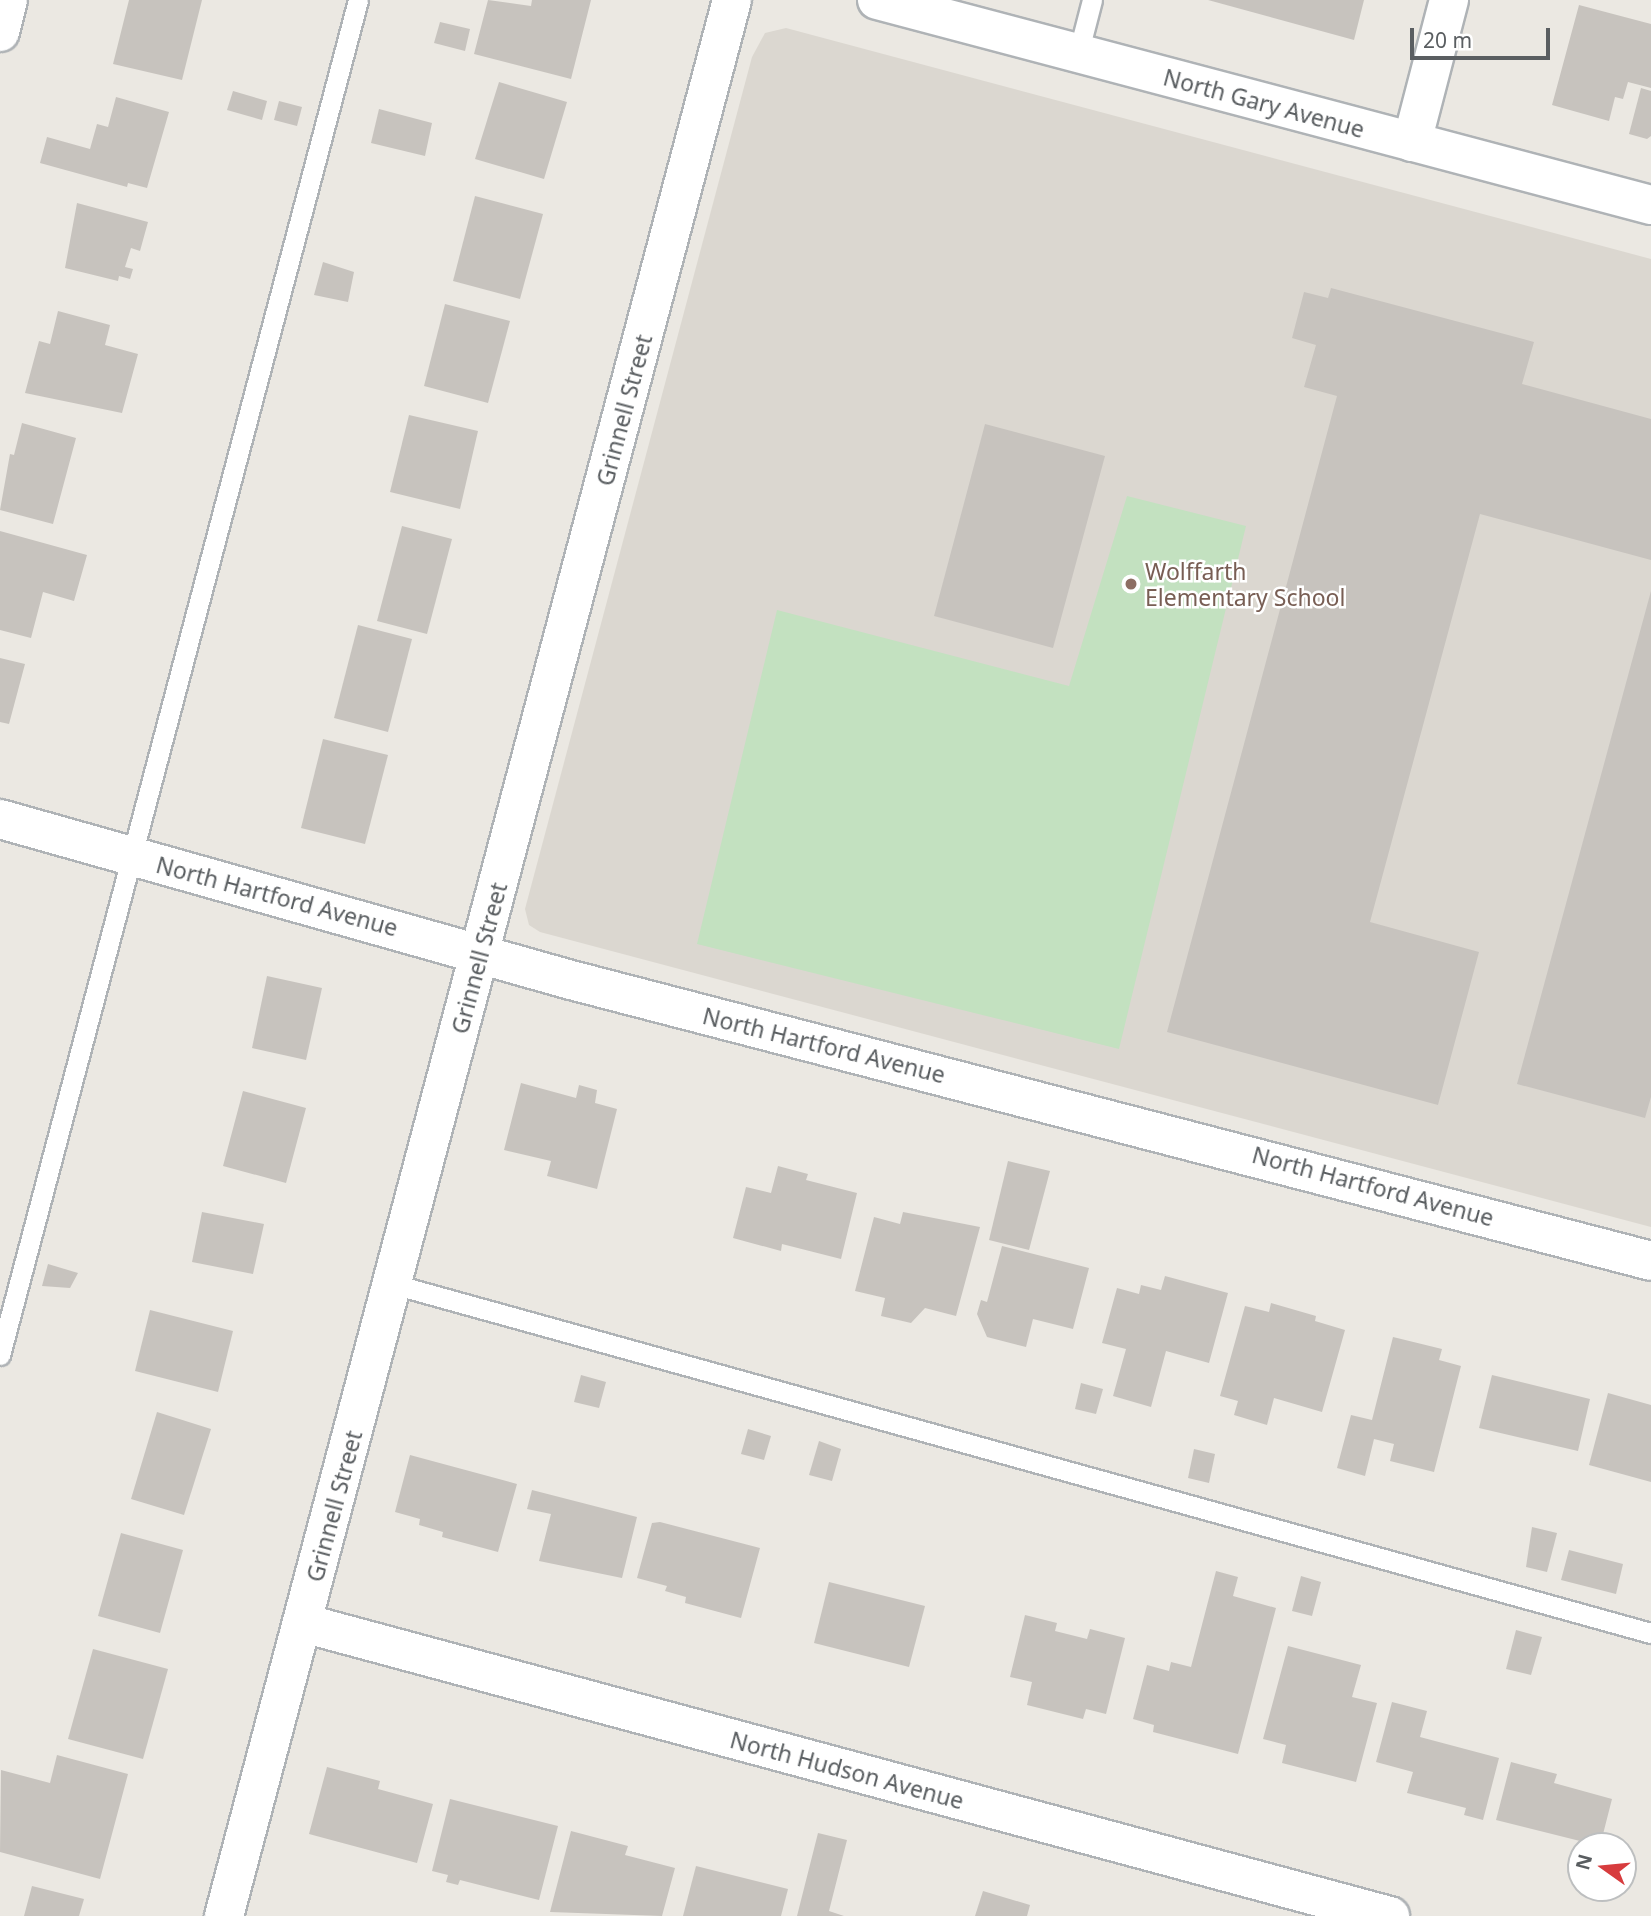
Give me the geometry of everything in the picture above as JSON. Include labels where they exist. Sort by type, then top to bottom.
[{"type":"street","points":[[0,32],[8,0]]},
{"type":"street","name":"Grinnell Street","points":[[225,1916],[732,0]]},
{"type":"street","name":"North Gary Avenue","points":[[877,0],[1651,205]]},
{"type":"street","points":[[1412,142],[1449,0]]},
{"type":"street","name":"North Hartford Avenue","points":[[0,819],[481,953],[1651,1261]]},
{"type":"street","name":"North Hudson Avenue","points":[[303,1623],[1390,1916]]},
{"type":"lane","points":[[0,1355],[134,858],[358,0]]},
{"type":"lane","points":[[1078,54],[1092,0]]},
{"type":"lane","points":[[393,1284],[1651,1633]]},
{"type":"shaded area","name":"Wolffarth Elementary School","points":[[786,28],[1651,259],[1651,1227],[540,932],[529,925],[525,909],[752,57],[765,33]]},
{"type":"green space","points":[[1127,496],[1246,526],[1119,1049],[697,944],[777,610],[1069,686]]},
{"type":"building","points":[[129,0],[202,0],[182,80],[113,64]]},
{"type":"building","points":[[488,0],[531,6],[532,0],[591,0],[571,79],[474,54]]},
{"type":"building","points":[[1208,0],[1364,0],[1354,40]]},
{"type":"building","points":[[1579,5],[1651,24],[1651,88],[1628,82],[1623,99],[1615,97],[1609,121],[1552,105]]},
{"type":"building","points":[[440,22],[470,29],[465,51],[434,43]]},
{"type":"building","points":[[499,82],[567,102],[544,179],[475,159]]},
{"type":"building","points":[[1641,88],[1651,91],[1651,136],[1647,139],[1629,134]]},
{"type":"building","points":[[233,91],[267,101],[262,120],[227,110]]},
{"type":"building","points":[[116,97],[169,112],[147,188],[128,183],[127,187],[40,163],[47,137],[90,149],[97,124],[108,127]]},
{"type":"building","points":[[279,101],[302,107],[297,126],[274,120]]},
{"type":"building","points":[[379,109],[432,123],[425,156],[371,143]]},
{"type":"building","points":[[475,196],[543,214],[520,299],[453,281]]},
{"type":"building","points":[[77,203],[148,222],[140,251],[131,248],[125,267],[133,269],[130,279],[119,276],[118,281],[65,268]]},
{"type":"building","points":[[323,262],[354,272],[348,302],[314,295]]},
{"type":"building","points":[[1331,288],[1534,342],[1522,384],[1651,419],[1651,560],[1480,514],[1370,922],[1479,952],[1438,1105],[1167,1032],[1337,396],[1304,387],[1316,345],[1292,338],[1304,292],[1328,298]]},
{"type":"building","points":[[445,304],[510,321],[488,403],[424,386]]},
{"type":"building","points":[[58,311],[110,325],[105,345],[138,354],[122,413],[25,393],[39,341],[50,344]]},
{"type":"building","points":[[409,415],[478,431],[460,509],[390,492]]},
{"type":"building","points":[[22,423],[76,438],[53,524],[0,510],[10,454],[14,455]]},
{"type":"building","points":[[985,424],[1105,456],[1053,648],[934,616]]},
{"type":"building","points":[[402,526],[452,539],[427,634],[377,621]]},
{"type":"building","points":[[0,531],[87,555],[74,601],[43,592],[31,638],[0,630]]},
{"type":"building","points":[[1651,591],[1651,1097],[1645,1118],[1517,1084]]},
{"type":"building","points":[[358,625],[412,639],[388,732],[334,718]]},
{"type":"building","points":[[0,658],[25,664],[9,724],[0,722]]},
{"type":"building","points":[[323,739],[388,755],[365,844],[301,828]]},
{"type":"building","points":[[267,976],[322,988],[306,1060],[252,1048]]},
{"type":"building","points":[[521,1083],[576,1098],[579,1085],[597,1090],[595,1103],[617,1109],[597,1189],[547,1176],[551,1161],[504,1150]]},
{"type":"building","points":[[243,1091],[306,1108],[286,1183],[223,1166]]},
{"type":"building","points":[[1008,1161],[1050,1171],[1029,1250],[989,1240]]},
{"type":"building","points":[[778,1166],[808,1174],[806,1180],[857,1193],[841,1259],[782,1244],[781,1251],[733,1238],[746,1187],[771,1193]]},
{"type":"building","points":[[202,1212],[264,1224],[253,1274],[192,1262]]},
{"type":"building","points":[[903,1212],[980,1227],[956,1316],[925,1308],[911,1323],[881,1316],[885,1298],[855,1291],[874,1217],[900,1224]]},
{"type":"building","points":[[1002,1246],[1089,1268],[1073,1329],[1033,1319],[1026,1347],[987,1337],[977,1314],[981,1300],[987,1302]]},
{"type":"building","points":[[48,1264],[78,1273],[70,1288],[42,1286]]},
{"type":"building","points":[[1165,1276],[1228,1293],[1209,1363],[1166,1351],[1151,1407],[1113,1396],[1126,1349],[1102,1343],[1117,1288],[1139,1294],[1141,1285],[1161,1290]]},
{"type":"building","points":[[1271,1303],[1316,1316],[1315,1321],[1345,1330],[1322,1412],[1274,1398],[1267,1425],[1234,1415],[1238,1401],[1220,1396],[1245,1306],[1269,1312]]},
{"type":"building","points":[[150,1310],[233,1331],[218,1392],[135,1371]]},
{"type":"building","points":[[1393,1337],[1442,1349],[1439,1360],[1461,1366],[1434,1472],[1390,1461],[1394,1444],[1374,1439],[1365,1476],[1337,1468],[1351,1415],[1372,1420]]},
{"type":"building","points":[[581,1375],[606,1382],[599,1408],[574,1402]]},
{"type":"building","points":[[1492,1375],[1590,1399],[1578,1451],[1479,1428]]},
{"type":"building","points":[[1081,1383],[1103,1389],[1096,1414],[1075,1409]]},
{"type":"building","points":[[1608,1393],[1651,1405],[1651,1482],[1589,1465]]},
{"type":"building","points":[[157,1412],[211,1429],[184,1515],[131,1499]]},
{"type":"building","points":[[748,1429],[771,1436],[764,1460],[741,1454]]},
{"type":"building","points":[[819,1441],[841,1449],[832,1481],[809,1475]]},
{"type":"building","points":[[1194,1449],[1215,1454],[1209,1483],[1188,1478]]},
{"type":"building","points":[[410,1455],[517,1484],[498,1552],[442,1537],[443,1532],[419,1525],[420,1519],[395,1512]]},
{"type":"building","points":[[532,1490],[637,1517],[622,1578],[539,1561],[551,1514],[527,1509]]},
{"type":"building","points":[[660,1522],[760,1548],[741,1618],[685,1603],[686,1597],[665,1591],[667,1586],[637,1578],[652,1523]]},
{"type":"building","points":[[1532,1527],[1557,1533],[1547,1572],[1526,1567]]},
{"type":"building","points":[[121,1533],[183,1550],[160,1633],[98,1616]]},
{"type":"building","points":[[1569,1550],[1623,1564],[1616,1594],[1561,1580]]},
{"type":"building","points":[[1216,1571],[1238,1577],[1233,1596],[1276,1608],[1238,1754],[1153,1732],[1154,1725],[1133,1719],[1147,1665],[1169,1671],[1171,1662],[1191,1667]]},
{"type":"building","points":[[1301,1576],[1321,1582],[1312,1616],[1292,1611]]},
{"type":"building","points":[[829,1582],[925,1606],[909,1667],[814,1643]]},
{"type":"building","points":[[1025,1615],[1057,1623],[1055,1631],[1087,1639],[1090,1629],[1125,1638],[1106,1714],[1086,1709],[1083,1719],[1027,1705],[1032,1682],[1010,1677]]},
{"type":"building","points":[[1516,1630],[1542,1637],[1531,1675],[1506,1669]]},
{"type":"building","points":[[1288,1646],[1361,1665],[1352,1697],[1377,1703],[1356,1782],[1282,1763],[1286,1745],[1263,1739]]},
{"type":"building","points":[[93,1649],[168,1669],[143,1759],[68,1739]]},
{"type":"building","points":[[1392,1702],[1427,1711],[1420,1737],[1499,1758],[1483,1820],[1464,1815],[1466,1808],[1407,1793],[1413,1772],[1376,1762]]},
{"type":"building","points":[[57,1755],[128,1774],[100,1879],[0,1852],[1,1770],[50,1783]]},
{"type":"building","points":[[1511,1762],[1557,1774],[1554,1783],[1612,1799],[1604,1832],[1567,1832],[1567,1838],[1496,1820]]},
{"type":"building","points":[[327,1767],[380,1781],[378,1789],[433,1804],[417,1863],[309,1834]]},
{"type":"building","points":[[450,1799],[558,1826],[539,1900],[460,1880],[458,1885],[446,1882],[448,1875],[432,1871]]},
{"type":"building","points":[[571,1831],[628,1846],[625,1855],[675,1868],[662,1916],[550,1912]]},
{"type":"building","points":[[818,1833],[847,1840],[829,1911],[844,1916],[797,1916]]},
{"type":"building","points":[[696,1866],[788,1889],[781,1916],[683,1916]]},
{"type":"building","points":[[32,1886],[84,1899],[79,1916],[24,1916]]},
{"type":"building","points":[[983,1891],[1030,1905],[1027,1916],[975,1916]]},
{"type":"place","name":"Wolffarth Elementary School","points":[[1131,584]]}]
